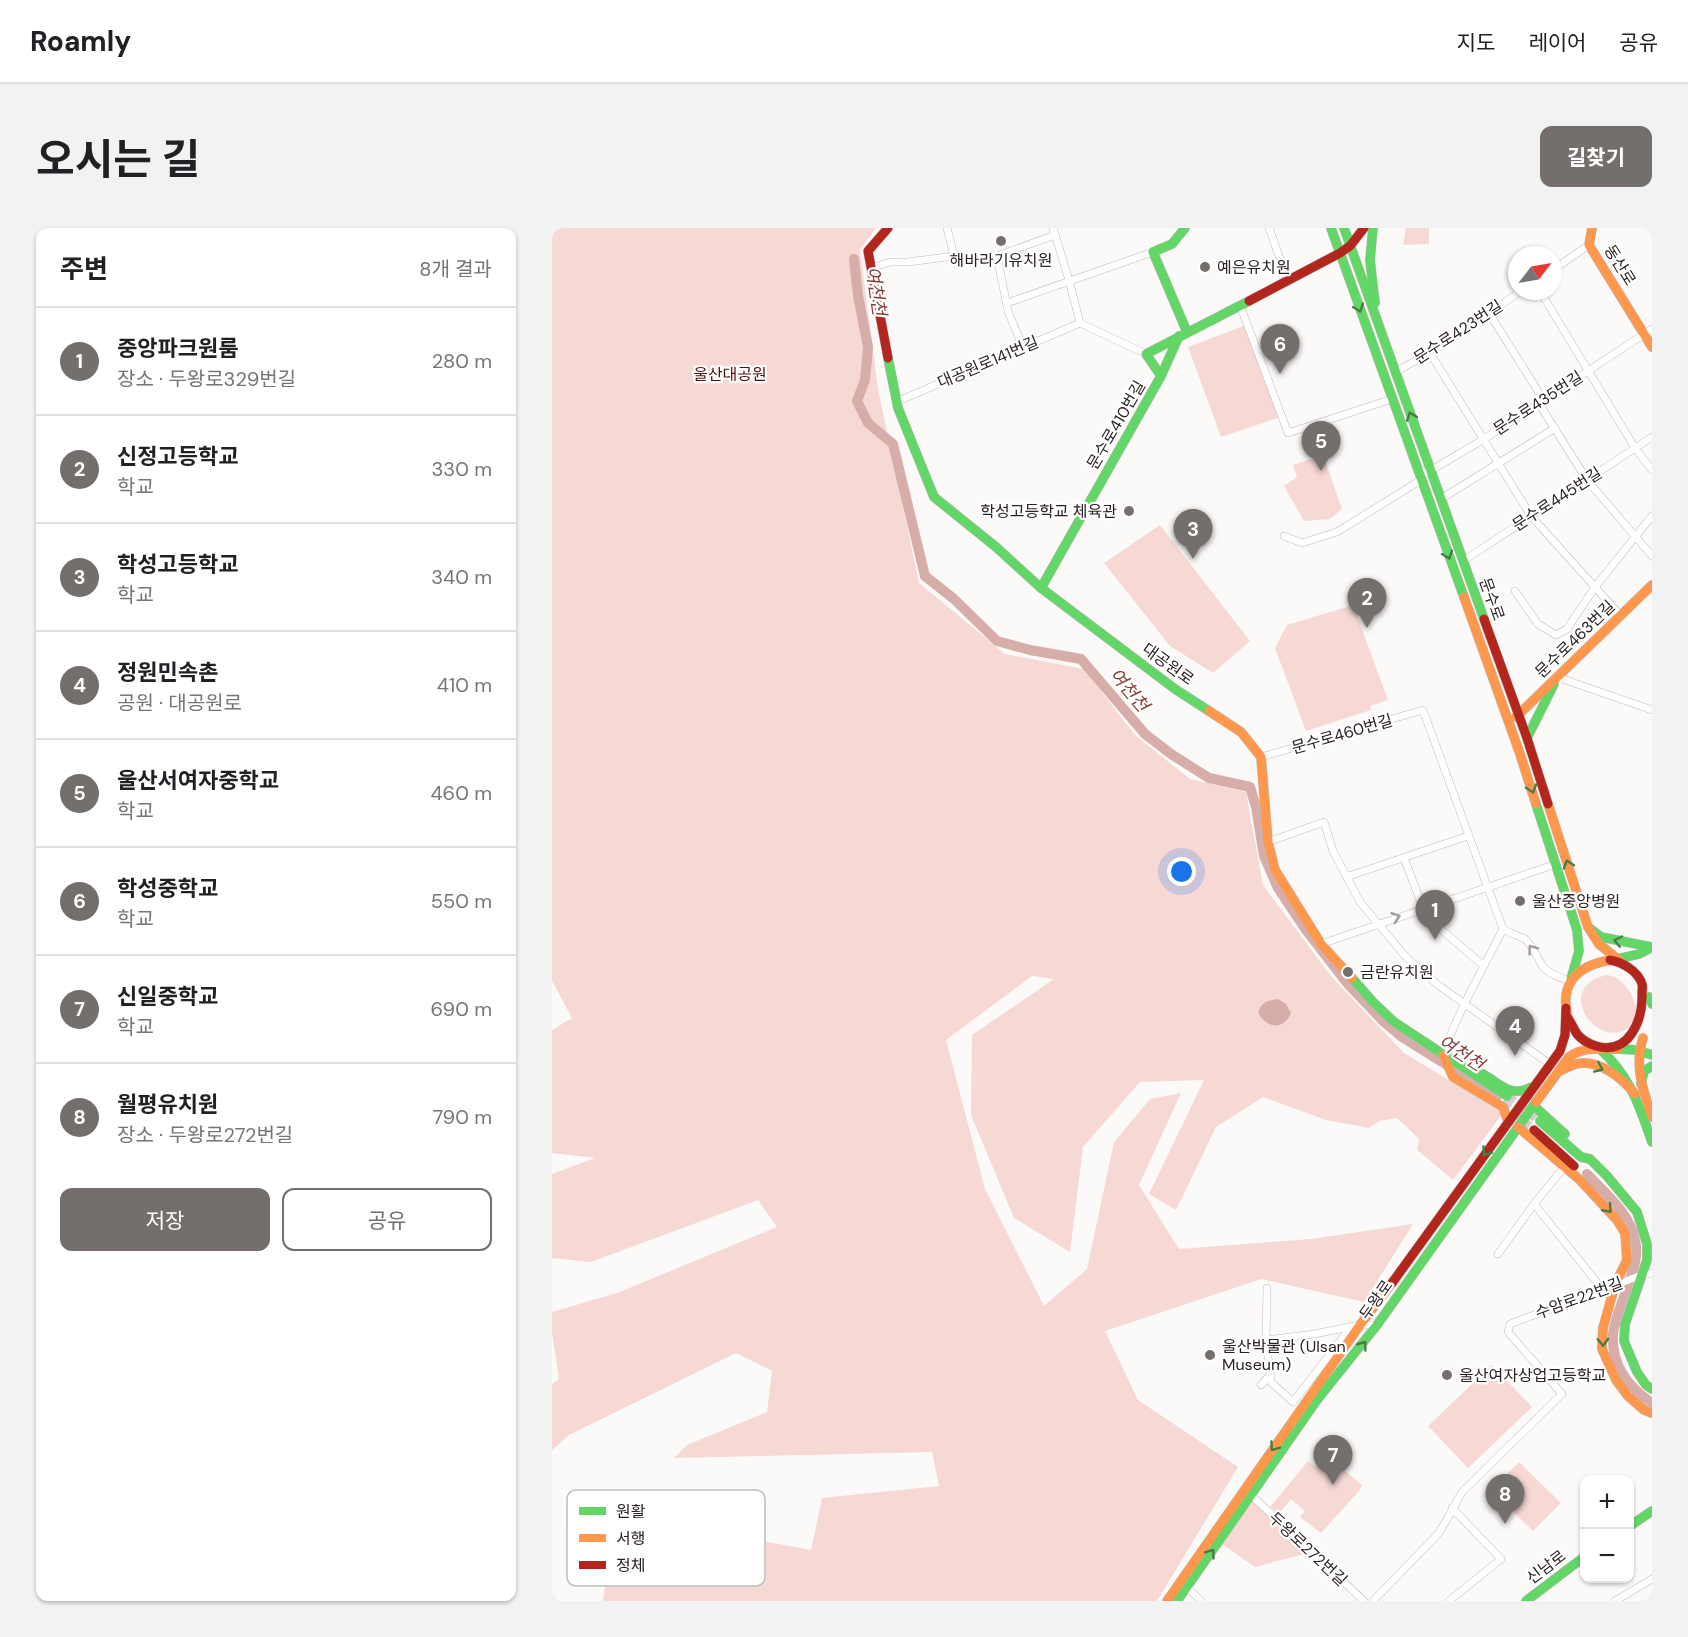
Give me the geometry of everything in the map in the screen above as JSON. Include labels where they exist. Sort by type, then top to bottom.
[{"type":"main road","name":"대공원로","points":[[888,228],[868,251],[896,402],[934,497],[996,547],[1041,588],[1175,689],[1241,732],[1261,757]]},
{"type":"main road","points":[[1161,376],[1183,334],[1153,252],[1172,244],[1185,228]]},
{"type":"main road","name":"문수로","points":[[1167,1601],[1355,1326],[1379,1302],[1562,1047],[1566,1024],[1566,993],[1579,956],[1580,944],[1513,734],[1331,228]]},
{"type":"main road","name":"문수로","points":[[1344,228],[1527,738],[1588,927],[1599,944],[1614,960]]},
{"type":"main road","points":[[1146,354],[1340,253],[1350,246],[1364,228]]},
{"type":"main road","points":[[1373,228],[1370,246],[1370,275],[1379,328]]},
{"type":"main road","name":"동산로","points":[[1592,228],[1589,245],[1648,331],[1652,347]]},
{"type":"main road","name":"문수로410번길","points":[[1041,588],[1161,376],[1146,354]]},
{"type":"main road","points":[[1438,526],[1435,515],[1438,510],[1444,513],[1449,522]]},
{"type":"main road","name":"문수로463번길","points":[[1518,714],[1652,585]]},
{"type":"main road","points":[[1489,669],[1495,680],[1500,681],[1503,678],[1500,665]]},
{"type":"main road","points":[[1527,738],[1557,677]]},
{"type":"main road","points":[[1499,696],[1509,710],[1518,714],[1513,726],[1513,734]]},
{"type":"main road","points":[[1261,757],[1268,842],[1275,870],[1321,944],[1372,1002],[1394,1022],[1443,1055],[1457,1059],[1506,1100],[1508,1121]]},
{"type":"main road","points":[[1588,927],[1601,937],[1652,947]]},
{"type":"main road","points":[[1570,981],[1588,965],[1639,954],[1652,947]]},
{"type":"main road","points":[[1614,960],[1629,968],[1638,978],[1650,1000],[1651,1012]]},
{"type":"main road","points":[[1566,1008],[1575,1030],[1601,1049],[1622,1069],[1635,1094],[1652,1142]]},
{"type":"main road","points":[[1649,1028],[1639,1050],[1638,1072],[1652,1117]]},
{"type":"main road","points":[[1618,1049],[1630,1046],[1643,1038]]},
{"type":"main road","points":[[1592,1042],[1604,1047],[1639,1050],[1652,1055]]},
{"type":"main road","name":"두왕로","points":[[1178,1601],[1317,1400],[1377,1325],[1569,1057],[1575,1052],[1586,1049],[1618,1049]]},
{"type":"main road","points":[[1443,1055],[1453,1077],[1506,1100]]},
{"type":"main road","points":[[1557,1074],[1575,1064],[1595,1065],[1623,1082],[1635,1094]]},
{"type":"main road","points":[[1641,1084],[1644,1071],[1652,1066]]},
{"type":"main road","points":[[1506,1100],[1532,1087]]},
{"type":"main road","points":[[1534,1106],[1586,1158]]},
{"type":"main road","points":[[1540,1121],[1607,1176],[1637,1212],[1647,1244],[1647,1260],[1625,1324],[1624,1341],[1630,1360],[1646,1385],[1652,1389]]},
{"type":"main road","points":[[1518,1127],[1586,1186],[1617,1220],[1625,1233],[1627,1260],[1615,1285],[1603,1328],[1602,1349],[1616,1380],[1644,1410],[1652,1413]]},
{"type":"main road","points":[[1534,1130],[1583,1174],[1586,1186]]},
{"type":"main road","points":[[1634,1523],[1652,1511]]},
{"type":"main road","name":"신남로","points":[[1526,1601],[1580,1560]]},
{"type":"street","points":[[947,228],[954,256],[958,261],[997,256],[1054,231],[1080,322],[1146,354]]},
{"type":"street","points":[[1269,228],[1288,281]]},
{"type":"street","points":[[1562,264],[1589,245]]},
{"type":"street","points":[[1007,303],[1153,252]]},
{"type":"street","points":[[871,268],[890,262],[954,256]]},
{"type":"street","points":[[997,256],[1008,311],[1023,348]]},
{"type":"street","name":"문수로423번길","points":[[1395,372],[1430,353],[1508,300]]},
{"type":"street","points":[[1546,300],[1635,448],[1652,470]]},
{"type":"street","points":[[1240,305],[1288,433],[1392,399]]},
{"type":"street","points":[[1489,313],[1587,480],[1652,556]]},
{"type":"street","name":"대공원로141번길","points":[[896,402],[1080,322]]},
{"type":"street","name":"문수로435번길","points":[[1431,471],[1484,439],[1648,331]]},
{"type":"street","points":[[1430,353],[1531,516],[1621,616]]},
{"type":"street","points":[[1441,499],[1555,428]]},
{"type":"street","name":"문수로445번길","points":[[1463,561],[1652,437]]},
{"type":"street","points":[[1416,466],[1422,472],[1431,471]]},
{"type":"street","points":[[1284,536],[1302,543],[1337,532],[1421,480]]},
{"type":"street","points":[[1515,591],[1538,624],[1556,635],[1567,629],[1595,587],[1652,516]]},
{"type":"street","points":[[1557,677],[1652,710]]},
{"type":"street","name":"문수로460번길","points":[[1261,757],[1423,710],[1468,836]]},
{"type":"street","points":[[1268,842],[1324,822],[1333,851],[1360,902],[1405,956],[1438,985],[1550,1064]]},
{"type":"street","points":[[1346,877],[1468,836],[1503,929],[1524,938],[1544,968],[1555,976],[1570,981]]},
{"type":"street","points":[[1404,858],[1423,908],[1436,925],[1484,966]]},
{"type":"street","points":[[1321,944],[1556,864]]},
{"type":"street","points":[[1443,1055],[1464,1003],[1503,929]]},
{"type":"street","points":[[1498,1254],[1565,1166]]},
{"type":"street","points":[[1534,1204],[1603,1290]]},
{"type":"street","name":"수암로22번길","points":[[1452,1508],[1463,1491],[1562,1394],[1508,1332],[1508,1327],[1513,1323],[1652,1273]]},
{"type":"street","points":[[1267,1288],[1266,1340],[1271,1382],[1293,1401],[1355,1326]]},
{"type":"street","points":[[1266,1340],[1355,1326],[1377,1325]]},
{"type":"street","points":[[1261,1385],[1270,1375]]},
{"type":"street","name":"두왕로272번길","points":[[1252,1496],[1364,1601]]},
{"type":"street","points":[[1373,1601],[1437,1535],[1452,1508],[1501,1559],[1449,1601]]},
{"type":"street","points":[[1615,1601],[1652,1578]]},
{"type":"street","points":[[1187,1587],[1201,1601]]},
{"type":"green space","name":"울산대공원","points":[[552,228],[876,228],[860,250],[878,389],[919,583],[1005,654],[1084,669],[1135,735],[1190,779],[1246,792],[1263,885],[1330,975],[1404,1053],[1503,1113],[1453,1180],[1417,1150],[1419,1139],[1397,1118],[1379,1121],[1369,1128],[1326,1120],[1263,1097],[1216,1127],[1176,1210],[1149,1194],[1204,1080],[1140,1082],[1083,1147],[1070,1252],[1014,1218],[971,1115],[972,1035],[1054,979],[1032,976],[946,1040],[985,1189],[1044,1306],[1087,1269],[1114,1142],[1150,1099],[1181,1093],[1139,1185],[1179,1249],[1311,1239],[1413,1224],[1364,1302],[1261,1279],[1105,1331],[1138,1400],[1238,1467],[1157,1601],[603,1601],[605,1586],[765,1586],[765,1542],[811,1550],[822,1498],[939,1486],[932,1452],[674,1458],[687,1445],[767,1412],[772,1371],[736,1353],[569,1435],[552,1450],[552,1384],[559,1379],[552,1332],[552,1312],[617,1293],[777,1227],[758,1200],[591,1262],[552,1258],[552,1174],[595,1158],[552,1153],[552,1030],[572,1018],[552,981]]},
{"type":"green space","points":[[1406,228],[1429,228],[1429,244],[1403,245]]},
{"type":"green space","points":[[1246,325],[1280,417],[1221,437],[1188,347]]},
{"type":"green space","points":[[1323,455],[1342,509],[1330,519],[1304,521],[1284,486],[1297,477],[1293,465]]},
{"type":"green space","points":[[1160,525],[1250,641],[1213,673],[1170,646],[1104,563]]},
{"type":"green space","points":[[1353,605],[1388,700],[1370,706],[1371,710],[1306,731],[1275,648],[1287,625]]},
{"type":"green space","points":[[1607,975],[1618,979],[1627,987],[1635,1004],[1633,1024],[1620,1032],[1607,1032],[1595,1026],[1586,1016],[1581,1004],[1582,992],[1590,982]]},
{"type":"green space","points":[[1492,1365],[1532,1407],[1468,1468],[1428,1426]]},
{"type":"green space","points":[[1326,1455],[1362,1485],[1321,1533],[1300,1517],[1305,1511],[1291,1499],[1279,1514],[1270,1507],[1308,1461],[1315,1467]]},
{"type":"green space","points":[[1519,1462],[1561,1503],[1533,1531],[1491,1490]]},
{"type":"green space","points":[[1252,1496],[1311,1552],[1255,1567],[1219,1542]]},
{"type":"shaded area","points":[[1278,999],[1286,1004],[1291,1013],[1284,1023],[1270,1024],[1258,1013],[1265,1002]]},
{"type":"waterway","name":"여천천","points":[[854,259],[858,296],[868,347],[865,380],[857,401],[868,423],[893,444],[925,576],[954,599],[997,641],[1030,650],[1081,659],[1145,734],[1171,754],[1209,778],[1250,787],[1256,807],[1264,856],[1278,888],[1306,930],[1347,983],[1384,1022],[1402,1037],[1497,1096]]},
{"type":"waterway","name":"여천천","points":[[1587,1174],[1616,1204],[1632,1230],[1636,1257],[1615,1321],[1613,1345],[1623,1374],[1636,1390],[1652,1403]]},
{"type":"tunnel","points":[[1507,1096],[1540,1121]]},
{"type":"tunnel","points":[[1502,1103],[1534,1130]]},
{"type":"traffic: fast","points":[[1185,228],[1172,244],[1153,252],[1187,332]]},
{"type":"traffic: fast","points":[[1331,228],[1464,597]]},
{"type":"traffic: fast","points":[[1344,228],[1484,619]]},
{"type":"traffic: fast","points":[[1373,228],[1370,260],[1375,303]]},
{"type":"traffic: fast","points":[[1041,588],[1161,376],[1146,354],[1249,301]]},
{"type":"traffic: fast","points":[[1161,376],[1179,336]]},
{"type":"traffic: fast","points":[[888,358],[898,408],[934,497],[996,547],[1041,588],[1175,689],[1209,711]]},
{"type":"traffic: fast","points":[[1527,738],[1554,684]]},
{"type":"traffic: fast","points":[[1536,804],[1577,930],[1579,951],[1571,979]]},
{"type":"traffic: fast","points":[[1588,927],[1601,937],[1652,947]]},
{"type":"traffic: fast","points":[[1613,960],[1639,954],[1652,947]]},
{"type":"traffic: fast","points":[[1352,978],[1394,1022],[1507,1096]]},
{"type":"traffic: fast","points":[[1649,997],[1652,1004]]},
{"type":"traffic: fast","points":[[1598,1047],[1618,1068],[1632,1090],[1652,1142]]},
{"type":"traffic: fast","points":[[1618,1049],[1636,1050],[1652,1055]]},
{"type":"traffic: fast","points":[[1641,1084],[1644,1071],[1652,1066]]},
{"type":"traffic: fast","points":[[1483,1074],[1512,1091],[1532,1087]]},
{"type":"traffic: fast","points":[[1177,1601],[1317,1400],[1377,1325],[1536,1102]]},
{"type":"traffic: fast","points":[[1534,1106],[1565,1134]]},
{"type":"traffic: fast","points":[[1540,1121],[1581,1157],[1590,1159],[1637,1212],[1647,1244],[1647,1260],[1625,1324],[1624,1341],[1637,1372],[1646,1385],[1652,1389]]},
{"type":"traffic: fast","points":[[1634,1523],[1652,1511]]},
{"type":"traffic: fast","points":[[1526,1601],[1580,1560]]},
{"type":"traffic: slow","points":[[1592,228],[1589,245],[1652,347]]},
{"type":"traffic: slow","points":[[1516,717],[1652,585]]},
{"type":"traffic: slow","points":[[1464,597],[1536,804]]},
{"type":"traffic: slow","points":[[1209,711],[1241,732],[1261,757],[1268,842],[1275,870],[1321,944],[1352,978]]},
{"type":"traffic: slow","points":[[1548,804],[1588,927],[1599,944],[1620,961]]},
{"type":"traffic: slow","points":[[1568,1018],[1566,995],[1573,978],[1588,967],[1610,960]]},
{"type":"traffic: slow","points":[[1643,1038],[1640,1048],[1640,1068],[1643,1088],[1652,1117]]},
{"type":"traffic: slow","points":[[1536,1102],[1569,1057],[1575,1053],[1587,1050],[1618,1049]]},
{"type":"traffic: slow","points":[[1443,1055],[1453,1077],[1503,1107],[1508,1121]]},
{"type":"traffic: slow","points":[[1562,1070],[1576,1064],[1593,1064],[1609,1071],[1635,1094]]},
{"type":"traffic: slow","points":[[1518,1127],[1580,1180],[1617,1220],[1625,1233],[1627,1260],[1615,1285],[1603,1328],[1602,1349],[1616,1380],[1628,1396],[1644,1410],[1652,1413]]},
{"type":"traffic: slow","points":[[1167,1601],[1360,1325],[1392,1283]]},
{"type":"traffic: jam","points":[[888,228],[868,251],[888,358]]},
{"type":"traffic: jam","points":[[1249,301],[1340,253],[1350,246],[1364,228]]},
{"type":"traffic: jam","points":[[1484,619],[1548,804]]},
{"type":"traffic: jam","points":[[1568,1018],[1577,1034],[1586,1042],[1596,1046],[1607,1048],[1617,1046],[1632,1033],[1640,1014],[1642,984],[1629,968],[1610,960]]},
{"type":"traffic: jam","points":[[1392,1283],[1560,1051],[1565,1035],[1566,1008]]},
{"type":"traffic: jam","points":[[1534,1130],[1574,1166]]},
{"type":"place","name":"해바라기유치원","points":[[1001,241]]},
{"type":"place","name":"예은유치원","points":[[1205,267]]},
{"type":"place","name":"학성중학교","points":[[1280,374]]},
{"type":"place","name":"울산서여자중학교","points":[[1321,471]]},
{"type":"place","name":"학성고등학교 체육관","points":[[1129,511]]},
{"type":"place","name":"학성고등학교","points":[[1193,559]]},
{"type":"place","name":"신정고등학교","points":[[1367,628]]},
{"type":"place","name":"울산중앙병원","points":[[1520,901]]},
{"type":"place","name":"중앙파크원룸","points":[[1435,940]]},
{"type":"place","name":"금란유치원","points":[[1348,972]]},
{"type":"place","name":"정원민속촌","points":[[1515,1056]]},
{"type":"place","name":"울산박물관 (Ulsan Museum)","points":[[1210,1355]]},
{"type":"place","name":"울산여자상업고등학교","points":[[1447,1375]]},
{"type":"place","name":"신일중학교","points":[[1333,1485]]},
{"type":"place","name":"월평유치원","points":[[1505,1524]]}]
